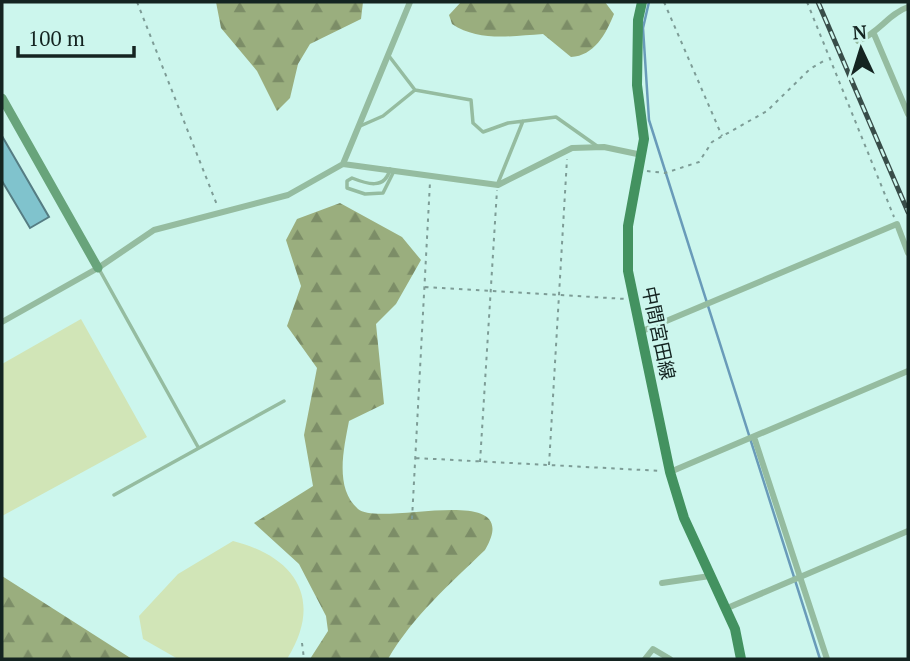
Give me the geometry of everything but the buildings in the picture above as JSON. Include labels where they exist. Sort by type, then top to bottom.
[{"type":"main road","name":"中間宮田線","points":[[642,2],[637,85],[644,123],[642,155],[628,236],[628,271],[670,471],[684,517],[734,629],[741,659]]},
{"type":"street","points":[[343,164],[410,2]]},
{"type":"street","points":[[858,41],[874,34],[897,11],[908,7]]},
{"type":"street","points":[[874,34],[908,114]]},
{"type":"street","points":[[2,98],[98,268]]},
{"type":"street","points":[[2,322],[98,268],[154,230],[288,195],[343,164],[498,185],[565,151],[597,146],[642,155]]},
{"type":"street","points":[[640,332],[897,224],[908,253]]},
{"type":"street","points":[[670,471],[754,438],[908,371]]},
{"type":"street","points":[[754,438],[827,659]]},
{"type":"street","points":[[725,609],[908,531]]},
{"type":"street","points":[[662,583],[710,576]]},
{"type":"street","points":[[645,659],[653,649],[670,659]]},
{"type":"lane","points":[[387,53],[415,90],[471,100],[473,123],[483,132],[523,121],[556,117],[594,141],[597,146]]},
{"type":"lane","points":[[358,127],[383,116],[415,90]]},
{"type":"lane","points":[[498,185],[523,121]]},
{"type":"lane","points":[[392,169],[383,193],[366,194],[347,188],[347,181],[352,178],[367,184],[377,184],[388,176],[392,169]]},
{"type":"lane","points":[[98,268],[198,447]]},
{"type":"lane","points":[[114,495],[284,401]]},
{"type":"path","points":[[137,2],[220,212]]},
{"type":"path","points":[[664,2],[723,137]]},
{"type":"path","points":[[807,2],[828,54],[827,59],[897,224]]},
{"type":"path","points":[[639,170],[664,173],[699,162],[712,142],[767,110],[810,69],[827,59]]},
{"type":"path","points":[[549,465],[565,151]]},
{"type":"path","points":[[412,519],[430,174]]},
{"type":"path","points":[[480,462],[498,185]]},
{"type":"path","points":[[424,286],[634,299]]},
{"type":"path","points":[[415,458],[670,471]]},
{"type":"path","points":[[302,643],[304,659]]},
{"type":"green space","points":[[216,2],[363,2],[361,19],[310,44],[298,64],[290,98],[277,111],[257,71],[221,28]]},
{"type":"green space","points":[[461,2],[605,2],[614,14],[603,36],[593,48],[579,56],[571,57],[543,34],[496,37],[462,30],[452,24],[449,15]]},
{"type":"green space","points":[[340,203],[402,237],[421,260],[396,304],[376,324],[384,404],[349,421],[343,467],[346,490],[358,509],[371,513],[469,511],[486,516],[493,529],[485,550],[420,615],[388,659],[310,659],[328,631],[326,616],[299,564],[254,523],[313,486],[304,435],[317,368],[287,326],[301,286],[286,240],[297,219]]},
{"type":"green space","points":[[81,319],[147,437],[2,516],[2,364]]},
{"type":"green space","points":[[233,541],[255,548],[273,558],[288,570],[298,584],[303,600],[303,618],[298,638],[287,659],[178,659],[143,639],[139,616],[178,574]]},
{"type":"green space","points":[[2,576],[132,659],[2,659]]},
{"type":"waterway","points":[[649,2],[643,28],[649,120],[820,659]]},
{"type":"railway","points":[[818,2],[908,212]]}]
